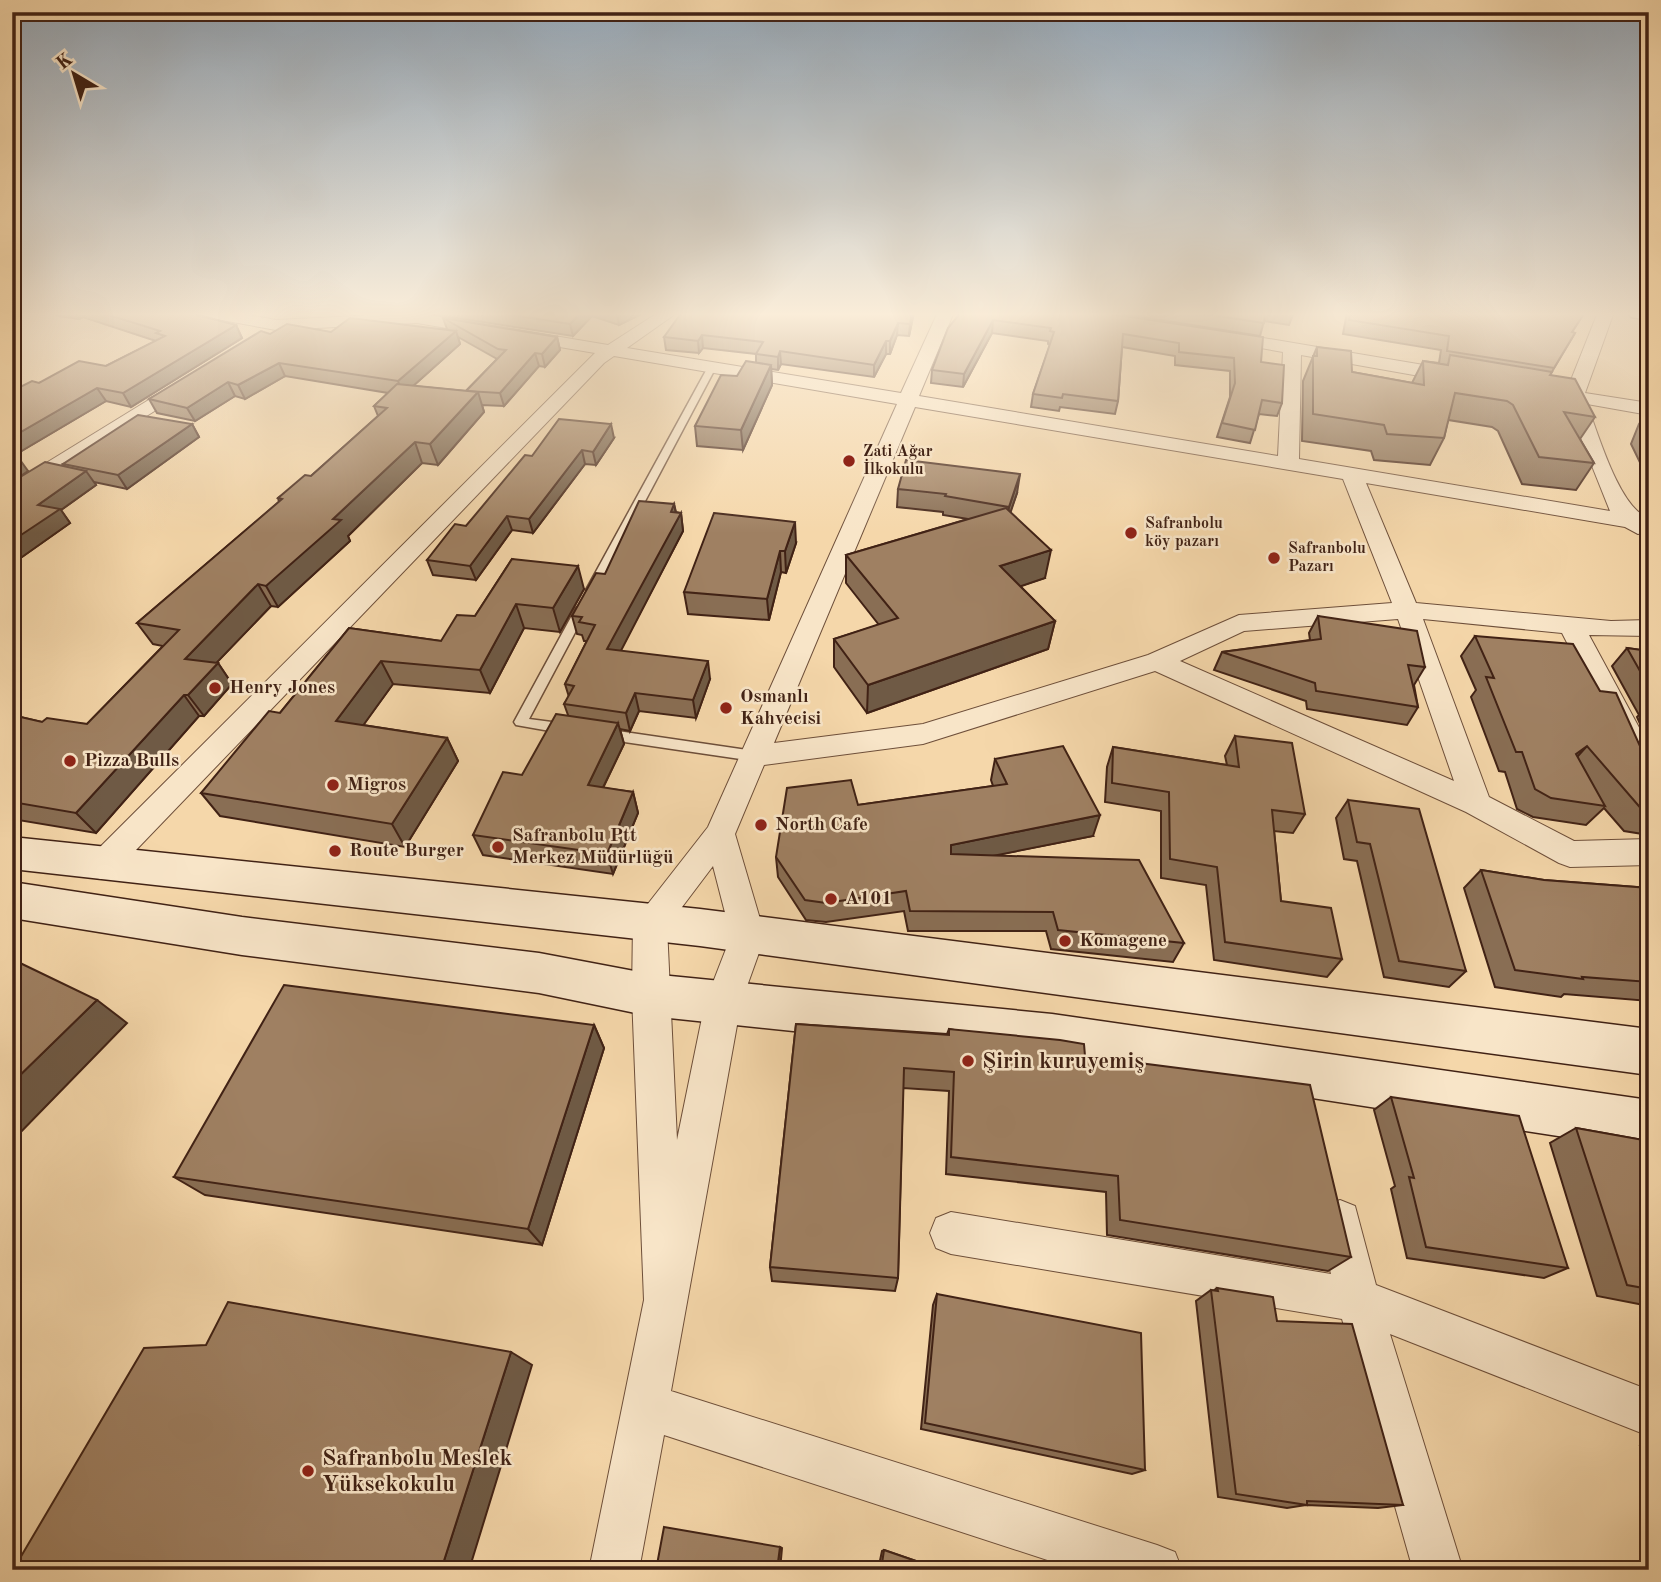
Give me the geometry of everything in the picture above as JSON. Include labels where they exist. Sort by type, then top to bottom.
[{"type":"street","points":[[12,494],[181,386]]},
{"type":"street","points":[[101,866],[572,386]]},
{"type":"street","points":[[821,386],[1640,522]]},
{"type":"street","points":[[666,1301],[650,995],[650,923],[720,834],[914,386]]},
{"type":"street","points":[[1288,464],[1291,386]]},
{"type":"street","points":[[1578,386],[1574,397],[1617,505],[1640,522],[1649,538]]},
{"type":"street","points":[[1534,390],[1649,409]]},
{"type":"street","points":[[1352,475],[1407,610],[1477,804]]},
{"type":"street","points":[[754,756],[923,734],[1157,661],[1239,623],[1407,610],[1611,629],[1649,628]]},
{"type":"street","points":[[1571,626],[1649,774]]},
{"type":"street","points":[[1157,661],[1477,804],[1570,854],[1649,852]]},
{"type":"street","points":[[614,1570],[723,1003],[748,936],[720,834]]},
{"type":"street","points":[[12,853],[101,866],[564,911],[748,936],[1088,976],[1649,1052]]},
{"type":"street","points":[[12,900],[242,936],[539,973],[650,995],[1052,1036],[1311,1094],[1649,1125]]},
{"type":"street","points":[[1331,1180],[1358,1300],[1438,1570]]},
{"type":"street","points":[[951,1234],[1358,1300],[1649,1413]]},
{"type":"street","points":[[647,1406],[1157,1570]]},
{"type":"lane","points":[[576,730],[521,722],[702,386]]},
{"type":"lane","points":[[589,732],[754,756]]},
{"type":"building","points":[[22,386],[135,386],[123,393],[97,388],[12,437],[12,391]]},
{"type":"building","points":[[171,386],[222,386],[187,408],[149,399]]},
{"type":"building","points":[[395,386],[478,392],[430,444],[415,442],[333,519],[341,520],[266,586],[258,584],[185,659],[218,663],[188,695],[184,695],[76,813],[12,802],[12,715],[42,722],[47,718],[87,724],[179,630],[137,623],[282,499],[278,498],[305,475],[311,476],[387,408],[374,406]]},
{"type":"building","points":[[471,386],[506,386],[500,393],[466,391]]},
{"type":"building","points":[[715,386],[761,386],[741,430],[695,426]]},
{"type":"building","points":[[1036,386],[1119,386],[1118,401],[1063,394],[1062,398],[1033,394]]},
{"type":"building","points":[[1234,386],[1283,386],[1282,403],[1262,400],[1255,430],[1222,423]]},
{"type":"building","points":[[1313,386],[1579,386],[1595,417],[1564,412],[1594,463],[1539,457],[1513,405],[1507,401],[1455,393],[1444,438],[1387,434],[1384,425],[1313,414]]},
{"type":"building","points":[[138,415],[192,424],[118,475],[63,464]]},
{"type":"building","points":[[559,419],[611,424],[593,452],[582,450],[529,519],[507,516],[470,566],[427,560],[455,524],[466,526],[525,455],[532,456]]},
{"type":"building","points":[[906,460],[1020,474],[1009,507],[945,496],[946,494],[898,489]]},
{"type":"building","points":[[45,462],[86,471],[38,505],[60,509],[12,541],[12,482]]},
{"type":"building","points":[[639,501],[674,504],[671,512],[681,513],[607,649],[708,661],[693,700],[635,693],[626,713],[564,704],[574,686],[565,684],[595,625],[579,622],[582,617],[572,616],[596,573],[605,574]]},
{"type":"building","points":[[1006,508],[1051,550],[1000,566],[1055,621],[868,685],[834,639],[898,618],[846,555]]},
{"type":"building","points":[[714,513],[795,522],[785,551],[780,551],[767,599],[684,592]]},
{"type":"building","points":[[512,559],[578,566],[553,608],[516,604],[480,670],[381,661],[336,721],[447,738],[392,824],[201,793],[269,711],[280,713],[349,628],[441,641],[457,615],[475,616]]},
{"type":"building","points":[[1318,616],[1417,631],[1425,667],[1408,665],[1418,707],[1316,691],[1315,683],[1222,652],[1321,639]]},
{"type":"building","points":[[1475,636],[1573,644],[1600,691],[1616,693],[1649,766],[1649,813],[1644,812],[1587,746],[1576,754],[1605,806],[1551,798],[1535,789],[1522,752],[1516,752],[1486,677],[1494,678]]},
{"type":"building","points":[[1627,648],[1649,651],[1649,687]]},
{"type":"building","points":[[556,714],[618,723],[588,785],[633,792],[607,854],[473,835],[503,772],[522,775]]},
{"type":"building","points":[[1235,736],[1292,743],[1305,814],[1272,810],[1281,901],[1331,908],[1342,959],[1225,942],[1217,867],[1170,859],[1169,792],[1112,783],[1113,747],[1239,767]]},
{"type":"building","points":[[1063,746],[1100,815],[951,845],[951,854],[1139,860],[1184,943],[1058,930],[1053,912],[910,911],[906,891],[826,903],[805,900],[776,857],[787,788],[851,780],[858,805],[1007,784],[995,759]]},
{"type":"building","points":[[1348,800],[1419,809],[1466,971],[1399,961],[1370,844],[1357,842]]},
{"type":"building","points":[[1481,870],[1544,880],[1649,888],[1649,982],[1582,977],[1583,979],[1515,970]]},
{"type":"building","points":[[18,962],[97,1000],[12,1083],[12,967]]},
{"type":"building","points":[[284,985],[594,1025],[528,1229],[174,1177]]},
{"type":"building","points":[[796,1024],[949,1035],[949,1029],[1060,1040],[1084,1044],[1085,1056],[1310,1085],[1351,1257],[1120,1220],[1118,1176],[951,1157],[954,1072],[904,1068],[898,1278],[770,1267]]},
{"type":"building","points":[[1391,1097],[1519,1116],[1568,1268],[1426,1247],[1409,1177],[1414,1178]]},
{"type":"building","points":[[1576,1128],[1649,1141],[1649,1289],[1627,1285]]},
{"type":"building","points":[[1217,1288],[1273,1297],[1277,1321],[1352,1324],[1403,1505],[1307,1501],[1307,1505],[1236,1494],[1211,1290],[1218,1291]]},
{"type":"building","points":[[937,1294],[1141,1333],[1145,1470],[925,1423]]},
{"type":"building","name":"Safranbolu Meslek Yüksekokulu","points":[[228,1302],[511,1352],[441,1570],[13,1570],[144,1348],[206,1345]]},
{"type":"building","points":[[664,1527],[780,1547],[777,1570],[656,1570]]},
{"type":"building","points":[[884,1550],[942,1570],[881,1570]]},
{"type":"place","name":"Zati Ağar İlkokulu","points":[[849,461]]},
{"type":"place","name":"Safranbolu köy pazarı","points":[[1131,533]]},
{"type":"place","name":"Safranbolu Pazarı","points":[[1274,558]]},
{"type":"place","name":"Henry Jones","points":[[215,688]]},
{"type":"place","name":"Osmanlı Kahvecisi","points":[[726,708]]},
{"type":"place","name":"Pizza Bulls","points":[[70,761]]},
{"type":"place","name":"Migros","points":[[333,785]]},
{"type":"place","name":"North Cafe","points":[[761,825]]},
{"type":"place","name":"Safranbolu Ptt Merkez Müdürlüğü","points":[[498,847]]},
{"type":"place","name":"Route Burger","points":[[335,851]]},
{"type":"place","name":"A101","points":[[831,899]]},
{"type":"place","name":"Komagene","points":[[1065,941]]},
{"type":"place","name":"Şirin kuruyemiş","points":[[968,1061]]},
{"type":"place","name":"Safranbolu Meslek Yüksekokulu","points":[[308,1471]]}]
